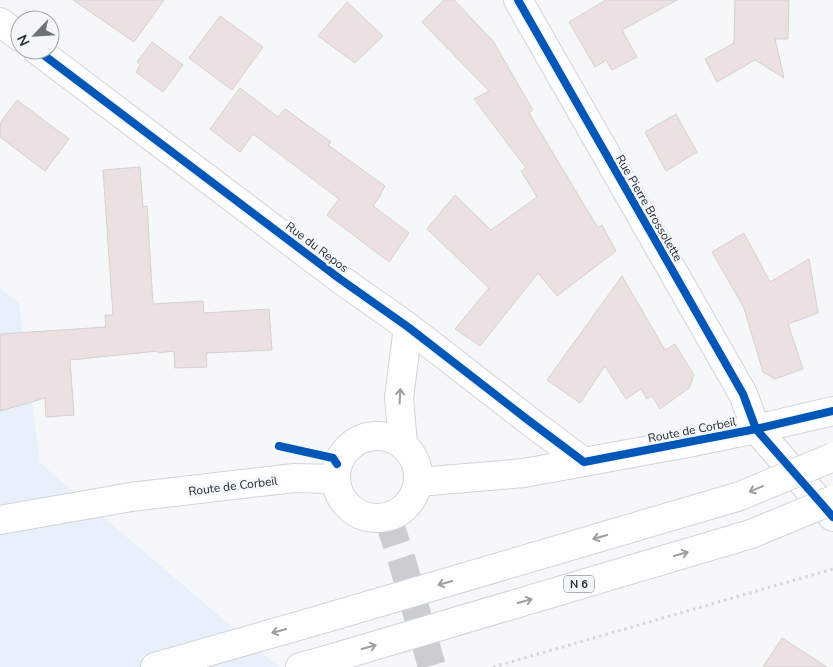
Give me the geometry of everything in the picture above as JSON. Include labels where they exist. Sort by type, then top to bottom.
[{"type":"main road","name":"Rue Pierre Brossolette","points":[[518,0],[743,394],[756,429]]},
{"type":"main road","points":[[0,22],[10,30]]},
{"type":"main road","name":"Rue du Repos","points":[[50,60],[340,279],[408,327],[584,462]]},
{"type":"main road","points":[[403,444],[399,398],[408,327]]},
{"type":"main road","name":"Route de Corbeil","points":[[419,482],[524,473],[756,429],[833,412]]},
{"type":"main road","points":[[756,429],[833,517]]},
{"type":"main road","points":[[377,436],[390,438],[403,444],[412,455],[417,468],[419,482],[414,496],[407,507],[388,518],[376,519],[363,517],[352,510],[343,501],[337,490],[337,464],[343,453],[352,444],[363,438],[377,436]]},
{"type":"main road","points":[[155,667],[740,496],[833,457]]},
{"type":"main road","name":"Route de Corbeil","points":[[0,520],[131,498],[294,478],[336,478]]},
{"type":"main road","name":"Route de Corbeil","points":[[0,501],[131,498]]},
{"type":"main road","name":"N 6","points":[[311,664],[751,534],[833,500]]},
{"type":"path","points":[[493,667],[833,569]]},
{"type":"shaded area","points":[[0,288],[19,303],[40,463],[279,667],[0,667]]},
{"type":"building","points":[[73,0],[164,0],[134,42]]},
{"type":"building","points":[[444,0],[454,0],[493,41],[533,110],[529,113],[598,228],[602,225],[616,251],[557,296],[538,273],[480,346],[455,329],[489,288],[427,229],[455,195],[491,230],[537,197],[521,171],[526,168],[474,99],[489,91],[422,22]]},
{"type":"building","points":[[606,0],[677,0],[622,30],[637,57],[612,70],[606,60],[595,67],[569,22]]},
{"type":"building","points":[[735,0],[789,0],[788,39],[775,39],[784,78],[755,60],[717,82],[705,59],[734,43]]},
{"type":"building","points":[[347,2],[383,36],[355,63],[318,36]]},
{"type":"building","points":[[220,16],[263,47],[232,90],[189,58]]},
{"type":"building","points":[[152,42],[183,65],[163,92],[136,72],[140,65],[137,62]]},
{"type":"building","points":[[240,88],[278,117],[285,109],[331,142],[328,145],[385,186],[373,206],[409,233],[389,262],[327,215],[339,199],[253,134],[240,152],[210,129]]},
{"type":"building","points":[[17,100],[69,139],[45,171],[0,137],[0,123]]},
{"type":"building","points":[[676,114],[697,152],[666,171],[645,132]]},
{"type":"building","points":[[140,167],[143,207],[147,206],[153,304],[203,301],[204,313],[269,309],[272,350],[206,353],[207,367],[175,368],[174,351],[70,360],[74,415],[46,417],[45,398],[0,411],[0,334],[106,327],[105,315],[113,315],[103,170]]},
{"type":"building","points":[[744,233],[770,282],[809,259],[818,313],[788,324],[803,369],[775,379],[763,372],[744,308],[712,252]]},
{"type":"building","points":[[622,276],[665,350],[675,344],[694,375],[689,388],[660,409],[652,396],[647,399],[641,389],[626,399],[605,366],[580,403],[547,380]]},
{"type":"building","points":[[782,638],[827,667],[763,667]]},
{"type":"tunnel","points":[[388,518],[432,667]]},
{"type":"cycle path","points":[[518,0],[743,394],[756,429],[833,517]]},
{"type":"cycle path","points":[[50,60],[340,279],[408,327],[584,462],[756,429],[833,411]]},
{"type":"cycle path","points":[[279,446],[333,458],[337,464]]}]
